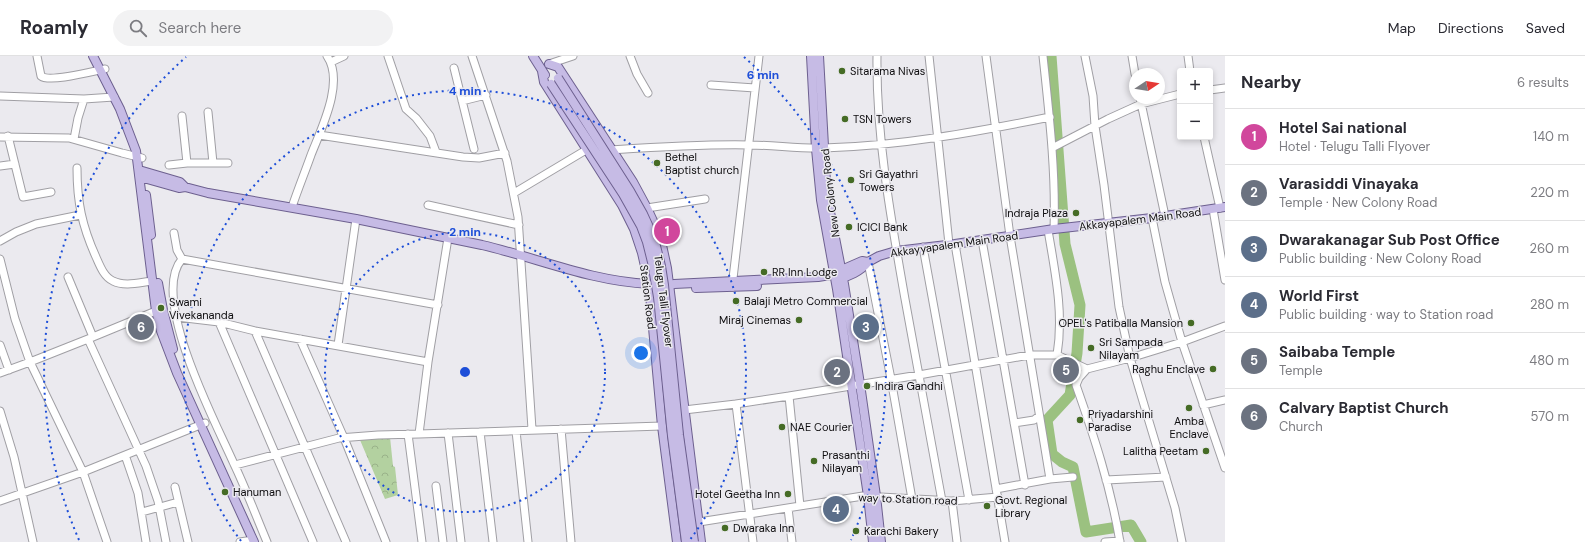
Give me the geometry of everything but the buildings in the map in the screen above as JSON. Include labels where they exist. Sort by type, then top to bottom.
[{"type":"main road","points":[[93,56],[103,69],[129,119],[139,154],[163,310],[175,354],[203,424]]},
{"type":"main road","points":[[99,56],[114,97],[139,154]]},
{"type":"main road","name":"Station Road","points":[[533,56],[542,71],[544,82],[622,205],[634,229],[642,253],[649,284],[662,426],[677,542]]},
{"type":"main road","points":[[544,56],[549,64],[558,68],[612,150],[647,208],[660,236],[669,286],[701,542]]},
{"type":"main road","name":"New Colony Road","points":[[811,56],[820,148],[838,275],[872,496],[882,542]]},
{"type":"main road","name":"New Colony Road","points":[[819,56],[820,148]]},
{"type":"main road","name":"Telugu Talli Flyover","points":[[549,64],[644,214],[654,238],[663,278],[679,435],[694,542]]},
{"type":"main road","name":"Telugu Talli Flyover","points":[[542,71],[623,194],[641,226],[647,242],[658,298],[672,436],[686,542]]},
{"type":"main road","points":[[142,174],[180,182],[185,187],[208,193],[356,219],[502,250],[582,274],[620,282],[649,284]]},
{"type":"main road","points":[[142,174],[143,214],[156,311],[161,332],[172,360],[203,424],[255,541]]},
{"type":"main road","name":"Akkayapalem Main Road","points":[[1057,229],[1152,218],[1219,208]]},
{"type":"main road","name":"Akkayyapalem Main Road","points":[[669,286],[674,284],[802,284],[838,275],[862,261],[868,262],[896,251],[1057,229]]},
{"type":"main road","name":"New Colony Road","points":[[872,496],[873,542]]},
{"type":"street","points":[[37,56],[40,72],[43,78],[66,76],[103,69]]},
{"type":"street","points":[[292,207],[319,135],[331,97],[333,79],[329,59],[344,56]]},
{"type":"street","points":[[388,56],[406,108],[430,136],[436,152]]},
{"type":"street","points":[[472,56],[505,153],[514,193],[519,225],[532,429]]},
{"type":"street","points":[[549,64],[570,56]]},
{"type":"street","points":[[630,56],[637,74],[648,94]]},
{"type":"street","points":[[732,284],[759,56]]},
{"type":"street","points":[[877,56],[876,92],[896,251],[942,501]]},
{"type":"street","points":[[929,56],[952,244],[1005,542]]},
{"type":"street","points":[[986,56],[1010,236],[1050,479]]},
{"type":"street","points":[[1043,56],[1050,117],[1056,146],[1055,195],[1060,332],[1057,356]]},
{"type":"street","points":[[1085,56],[1093,96],[1095,126],[1119,307],[1142,403],[1175,508],[1182,542]]},
{"type":"street","points":[[1132,56],[1134,68]]},
{"type":"street","points":[[1188,56],[1190,68]]},
{"type":"street","points":[[454,68],[474,149]]},
{"type":"street","points":[[711,85],[755,88]]},
{"type":"street","points":[[1213,90],[1225,88]]},
{"type":"street","points":[[462,101],[486,95]]},
{"type":"street","points":[[1165,97],[1177,95]]},
{"type":"street","points":[[0,96],[84,99],[114,97]]},
{"type":"street","points":[[74,139],[78,118],[84,99]]},
{"type":"street","points":[[1056,146],[1135,104]]},
{"type":"street","points":[[1141,104],[1165,216]]},
{"type":"street","points":[[208,112],[213,163]]},
{"type":"street","points":[[182,116],[186,163]]},
{"type":"street","points":[[612,150],[677,146],[749,145],[820,148],[882,145],[938,138],[1050,117]]},
{"type":"street","points":[[319,135],[474,158],[505,153]]},
{"type":"street","points":[[51,192],[23,197],[15,164],[4,136],[56,137],[74,139],[91,145],[139,154]]},
{"type":"street","points":[[1205,140],[1219,208],[1225,280]]},
{"type":"street","points":[[514,193],[586,150]]},
{"type":"street","points":[[170,165],[186,163],[228,163]]},
{"type":"street","points":[[0,166],[15,164]]},
{"type":"street","points":[[77,168],[77,189],[80,215],[92,249],[108,277],[118,283],[153,281]]},
{"type":"street","points":[[647,208],[704,199]]},
{"type":"street","points":[[428,205],[519,225]]},
{"type":"street","points":[[0,241],[36,224],[80,215]]},
{"type":"street","points":[[1152,218],[1165,282],[1182,342],[1225,468]]},
{"type":"street","points":[[338,345],[356,219]]},
{"type":"street","points":[[174,233],[177,250],[182,259]]},
{"type":"street","points":[[419,434],[428,362],[448,238]]},
{"type":"street","points":[[982,240],[1025,485]]},
{"type":"street","points":[[923,247],[969,500]]},
{"type":"street","points":[[0,259],[16,319],[30,362],[83,472],[107,542]]},
{"type":"street","points":[[182,259],[438,304]]},
{"type":"street","points":[[182,259],[174,273],[173,294],[177,317],[187,354],[267,542]]},
{"type":"street","points":[[868,262],[892,379],[912,499]]},
{"type":"street","points":[[68,277],[90,338],[150,476],[159,508],[166,542]]},
{"type":"street","points":[[649,284],[669,286]]},
{"type":"street","points":[[0,373],[156,311]]},
{"type":"street","points":[[177,317],[219,322],[255,331],[428,362]]},
{"type":"street","points":[[219,322],[313,542]]},
{"type":"street","points":[[1106,542],[1120,541],[1106,480],[1093,434],[1076,385],[1079,378],[1087,369],[1182,342],[1225,326]]},
{"type":"street","points":[[255,331],[346,542]]},
{"type":"street","points":[[300,339],[344,438],[386,542]]},
{"type":"street","points":[[0,345],[9,370]]},
{"type":"street","points":[[684,410],[789,396],[1029,355],[1057,356],[1087,369]]},
{"type":"street","points":[[789,396],[800,506]]},
{"type":"street","points":[[1203,405],[1225,400]]},
{"type":"street","points":[[736,404],[753,542]]},
{"type":"street","points":[[0,412],[14,457],[33,542]]},
{"type":"street","points":[[1014,423],[1034,420],[1039,416]]},
{"type":"street","points":[[0,501],[83,472],[203,424]]},
{"type":"street","points":[[235,465],[305,446],[344,438],[378,434],[662,426]]},
{"type":"street","points":[[561,429],[571,542]]},
{"type":"street","points":[[516,431],[528,542]]},
{"type":"street","points":[[480,432],[493,542]]},
{"type":"street","points":[[448,433],[461,542]]},
{"type":"street","points":[[408,434],[422,542]]},
{"type":"street","points":[[125,455],[138,493],[146,542]]},
{"type":"street","points":[[996,489],[1025,485],[1050,479],[1073,477]]},
{"type":"street","points":[[1106,480],[1166,478]]},
{"type":"street","points":[[436,486],[443,542]]},
{"type":"street","points":[[174,487],[188,542]]},
{"type":"street","name":"way to Station road","points":[[699,522],[872,496],[952,502],[998,497]]},
{"type":"street","points":[[142,512],[178,502]]},
{"type":"street","points":[[952,502],[957,542]]},
{"type":"street","points":[[788,508],[792,542]]},
{"type":"street","points":[[240,542],[255,541]]},
{"type":"green space","points":[[390,437],[398,495],[385,499],[360,440]]},
{"type":"waterway","points":[[1051,56],[1065,244],[1080,305],[1077,353],[1070,395],[1047,420],[1052,454],[1062,462],[1073,467],[1086,532],[1131,525],[1141,542]]},
{"type":"place","name":"Sitarama Nivas","points":[[842,71]]},
{"type":"place","name":"TSN Towers","points":[[845,119]]},
{"type":"place","name":"Bethel Baptist church","points":[[657,163]]},
{"type":"place","name":"Sri Gayathri Towers","points":[[851,180]]},
{"type":"place","name":"Indraja Plaza","points":[[1076,213]]},
{"type":"place","name":"ICICI Bank","points":[[849,227]]},
{"type":"place","name":"Hotel Sai national","points":[[667,231]]},
{"type":"place","name":"RR Inn Lodge","points":[[764,272]]},
{"type":"place","name":"Balaji Metro Commercial","points":[[736,301]]},
{"type":"place","name":"Swami Vivekananda","points":[[161,308]]},
{"type":"place","name":"Miraj Cinemas","points":[[799,320]]},
{"type":"place","name":"OPEL's Patiballa Mansion","points":[[1191,323]]},
{"type":"place","name":"Calvary Baptist Church","points":[[141,327]]},
{"type":"place","name":"Dwarakanagar Sub Post Office","points":[[866,327]]},
{"type":"place","name":"Sri Sampada Nilayam","points":[[1091,348]]},
{"type":"place","name":"Raghu Enclave","points":[[1213,369]]},
{"type":"place","name":"Saibaba Temple","points":[[1066,370]]},
{"type":"place","name":"Varasiddi Vinayaka","points":[[837,372]]},
{"type":"place","name":"Indira Gandhi","points":[[867,386]]},
{"type":"place","name":"Amba Enclave","points":[[1189,408]]},
{"type":"place","name":"Priyadarshini Paradise","points":[[1080,420]]},
{"type":"place","name":"NAE Courier","points":[[782,427]]},
{"type":"place","name":"Lalitha Peetam","points":[[1206,451]]},
{"type":"place","name":"Prasanthi Nilayam","points":[[814,461]]},
{"type":"place","name":"Hanuman","points":[[225,492]]},
{"type":"place","name":"Hotel Geetha Inn","points":[[788,494]]},
{"type":"place","name":"Govt. Regional Library","points":[[987,506]]},
{"type":"place","name":"World First","points":[[836,509]]},
{"type":"place","name":"Dwaraka Inn","points":[[725,528]]},
{"type":"place","name":"Karachi Bakery","points":[[856,531]]}]
